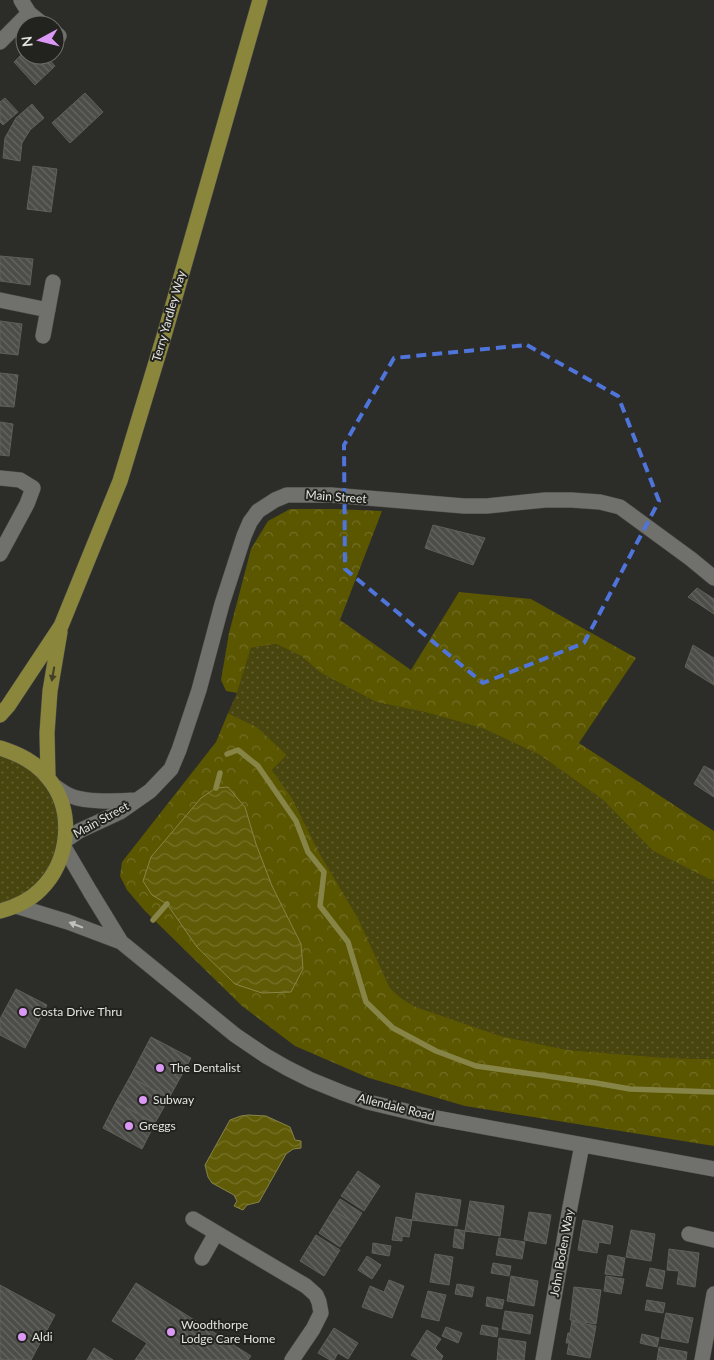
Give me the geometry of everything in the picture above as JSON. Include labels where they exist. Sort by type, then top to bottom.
[{"type":"main road","name":"Terry Yardley Way","points":[[0,715],[8,706],[61,626],[120,481],[164,336],[260,0]]},
{"type":"main road","name":"Terry Yardley Way","points":[[51,781],[47,733],[50,690],[61,626]]},
{"type":"main road","points":[[0,748],[19,754],[29,760],[51,781],[59,795],[66,817],[65,844],[55,871],[41,890],[29,899],[0,911]]},
{"type":"street","points":[[0,42],[29,14],[21,0]]},
{"type":"street","points":[[43,336],[53,282]]},
{"type":"street","points":[[0,300],[48,310]]},
{"type":"street","points":[[0,478],[20,480],[33,488],[27,504],[0,554]]},
{"type":"street","name":"Main Street","points":[[65,844],[79,831],[120,812],[150,791],[171,769],[198,690],[222,604],[244,536],[250,522],[258,512],[275,500],[287,495],[331,495],[464,506],[487,506],[545,500],[600,502],[620,508],[691,559],[714,578]]},
{"type":"street","name":"Main Street","points":[[51,781],[72,797],[110,802],[137,800]]},
{"type":"street","name":"Allendale Road","points":[[65,844],[91,893],[121,942]]},
{"type":"street","name":"Allendale Road","points":[[16,906],[68,922],[121,942],[235,1035],[266,1056],[310,1080],[343,1093],[406,1112],[714,1169]]},
{"type":"street","name":"John Boden Way","points":[[543,1360],[582,1146]]},
{"type":"street","points":[[192,1219],[306,1286],[316,1295],[321,1313],[318,1321],[292,1360]]},
{"type":"street","points":[[202,1258],[216,1234]]},
{"type":"street","points":[[689,1234],[714,1240]]},
{"type":"street","points":[[702,1360],[714,1294]]},
{"type":"highlighted area","points":[[527,345],[618,396],[659,501],[584,643],[483,683],[345,569],[344,445],[394,358]]},
{"type":"shaded area","points":[[276,644],[301,656],[321,673],[376,702],[424,712],[482,728],[540,755],[603,800],[653,851],[714,880],[714,1059],[669,1058],[568,1050],[501,1036],[416,1007],[401,998],[390,988],[358,918],[320,854],[292,798],[272,770],[287,755],[257,727],[228,713],[237,693],[251,648]]},
{"type":"shaded area","points":[[0,748],[29,760],[65,815],[55,871],[0,911]]},
{"type":"green space","points":[[290,509],[382,511],[340,620],[411,670],[459,592],[531,599],[636,658],[579,743],[714,831],[714,880],[653,851],[603,800],[540,755],[482,728],[424,712],[376,702],[321,673],[301,656],[276,644],[251,648],[237,693],[226,691],[221,680],[229,633],[251,549],[268,521]]},
{"type":"green space","points":[[228,713],[257,727],[287,755],[272,770],[292,798],[320,854],[358,918],[390,988],[401,998],[416,1007],[501,1036],[568,1050],[669,1058],[714,1059],[714,1146],[465,1106],[369,1078],[295,1046],[242,1006],[145,911],[127,890],[120,876],[122,862],[216,742]]},
{"type":"water","points":[[228,787],[245,807],[256,844],[272,886],[301,944],[303,969],[291,992],[262,993],[235,984],[197,947],[167,904],[152,895],[143,881],[151,857],[201,798],[216,788]]},
{"type":"water","points":[[248,1115],[266,1116],[290,1127],[295,1140],[301,1141],[301,1148],[293,1149],[286,1154],[259,1202],[247,1205],[243,1210],[234,1206],[237,1201],[234,1195],[212,1183],[208,1177],[205,1165],[230,1120]]},
{"type":"building","points":[[17,65],[54,65],[55,66],[35,85]]},
{"type":"building","points":[[85,93],[103,112],[70,143],[52,123]]},
{"type":"building","points":[[5,98],[18,112],[3,125],[0,122],[0,102]]},
{"type":"building","points":[[32,104],[44,118],[30,130],[22,143],[20,161],[3,158],[5,138],[16,118]]},
{"type":"building","points":[[33,166],[57,169],[51,212],[27,209]]},
{"type":"building","points":[[0,256],[33,259],[30,285],[0,281]]},
{"type":"building","points":[[0,321],[22,324],[18,355],[0,353]]},
{"type":"building","points":[[0,373],[18,375],[14,407],[0,406]]},
{"type":"building","points":[[0,422],[13,424],[9,456],[0,455]]},
{"type":"building","points":[[433,525],[485,538],[473,565],[425,548]]},
{"type":"building","points":[[697,588],[714,599],[714,614],[688,597]]},
{"type":"building","points":[[693,645],[714,658],[714,685],[685,667]]},
{"type":"building","points":[[704,766],[714,771],[714,797],[694,784]]},
{"type":"building","name":"Costa Drive Thru","points":[[16,989],[47,1005],[25,1048],[0,1035],[0,1019]]},
{"type":"building","name":"The Dentalist","points":[[151,1037],[191,1058],[169,1098],[130,1077]]},
{"type":"building","name":"Subway","points":[[130,1077],[169,1098],[155,1123],[116,1102]]},
{"type":"building","name":"Greggs","points":[[116,1102],[155,1123],[142,1149],[103,1128]]},
{"type":"building","points":[[358,1171],[380,1186],[364,1211],[341,1196]]},
{"type":"building","points":[[416,1193],[461,1200],[457,1226],[412,1220]]},
{"type":"building","points":[[340,1199],[362,1213],[355,1224],[333,1210]]},
{"type":"building","points":[[470,1201],[504,1206],[500,1236],[465,1231]]},
{"type":"building","points":[[333,1210],[355,1224],[340,1247],[319,1233]]},
{"type":"building","points":[[529,1212],[551,1215],[546,1244],[524,1240]]},
{"type":"building","points":[[396,1217],[412,1220],[409,1237],[402,1236],[402,1241],[392,1240]]},
{"type":"building","points":[[583,1220],[613,1226],[610,1244],[599,1242],[597,1253],[578,1250]]},
{"type":"building","points":[[455,1229],[465,1231],[463,1249],[453,1247]]},
{"type":"building","points":[[631,1230],[655,1234],[651,1261],[626,1257]]},
{"type":"building","points":[[316,1235],[340,1250],[324,1276],[300,1261]]},
{"type":"building","points":[[499,1238],[525,1242],[522,1259],[496,1255]]},
{"type":"building","points":[[373,1243],[391,1246],[389,1256],[372,1253]]},
{"type":"building","points":[[669,1249],[699,1253],[695,1287],[677,1284],[679,1271],[667,1270]]},
{"type":"building","points":[[435,1254],[453,1257],[449,1285],[430,1282]]},
{"type":"building","points":[[608,1255],[625,1258],[622,1276],[605,1274]]},
{"type":"building","points":[[367,1256],[381,1265],[372,1279],[358,1270]]},
{"type":"building","points":[[493,1263],[511,1266],[509,1276],[491,1273]]},
{"type":"building","points":[[650,1268],[665,1271],[662,1289],[646,1286]]},
{"type":"building","points":[[511,1276],[538,1281],[534,1306],[507,1301]]},
{"type":"building","points":[[606,1276],[624,1279],[621,1294],[604,1291]]},
{"type":"building","points":[[389,1280],[404,1286],[392,1318],[362,1307],[370,1286],[384,1292]]},
{"type":"building","name":"Woodthorpe Lodge Care Home","points":[[136,1283],[251,1356],[248,1360],[135,1360],[147,1343],[112,1321]]},
{"type":"building","points":[[457,1284],[474,1287],[472,1297],[455,1294]]},
{"type":"building","name":"Aldi","points":[[0,1285],[55,1315],[31,1360],[0,1360]]},
{"type":"building","points":[[574,1287],[601,1290],[596,1324],[570,1320]]},
{"type":"building","points":[[428,1291],[446,1295],[439,1321],[421,1317]]},
{"type":"building","points":[[487,1297],[504,1300],[502,1309],[486,1306]]},
{"type":"building","points":[[647,1300],[665,1303],[663,1313],[645,1310]]},
{"type":"building","points":[[505,1311],[533,1315],[530,1334],[502,1329]]},
{"type":"building","points":[[666,1313],[693,1318],[688,1343],[661,1338]]},
{"type":"building","points":[[572,1321],[596,1326],[590,1358],[567,1354],[569,1343],[566,1343]]},
{"type":"building","points":[[482,1325],[498,1328],[497,1337],[480,1334]]},
{"type":"building","points":[[446,1327],[462,1333],[458,1343],[442,1336]]},
{"type":"building","points":[[334,1328],[358,1343],[348,1359],[338,1353],[334,1360],[330,1360],[318,1353]]},
{"type":"building","points":[[427,1330],[441,1339],[435,1348],[443,1356],[441,1360],[419,1360],[411,1355]]},
{"type":"building","points":[[642,1334],[659,1338],[657,1347],[640,1343]]},
{"type":"building","points":[[499,1338],[526,1342],[524,1360],[497,1360]]},
{"type":"building","points":[[659,1347],[687,1352],[686,1360],[657,1360]]},
{"type":"building","points":[[94,1348],[113,1360],[87,1360]]},
{"type":"waterway","points":[[227,754],[238,750],[258,766],[296,821],[308,852],[324,872],[320,906],[348,942],[366,1002],[393,1028],[436,1051],[476,1066],[630,1089],[714,1092]]},
{"type":"waterway","points":[[216,788],[220,773]]},
{"type":"waterway","points":[[153,920],[167,904]]},
{"type":"place","name":"Costa Drive Thru","points":[[23,1012]]},
{"type":"place","name":"The Dentalist","points":[[160,1068]]},
{"type":"place","name":"Subway","points":[[143,1100]]},
{"type":"place","name":"Greggs","points":[[129,1126]]},
{"type":"place","name":"Woodthorpe Lodge Care Home","points":[[171,1332]]},
{"type":"place","name":"Aldi","points":[[22,1337]]}]
